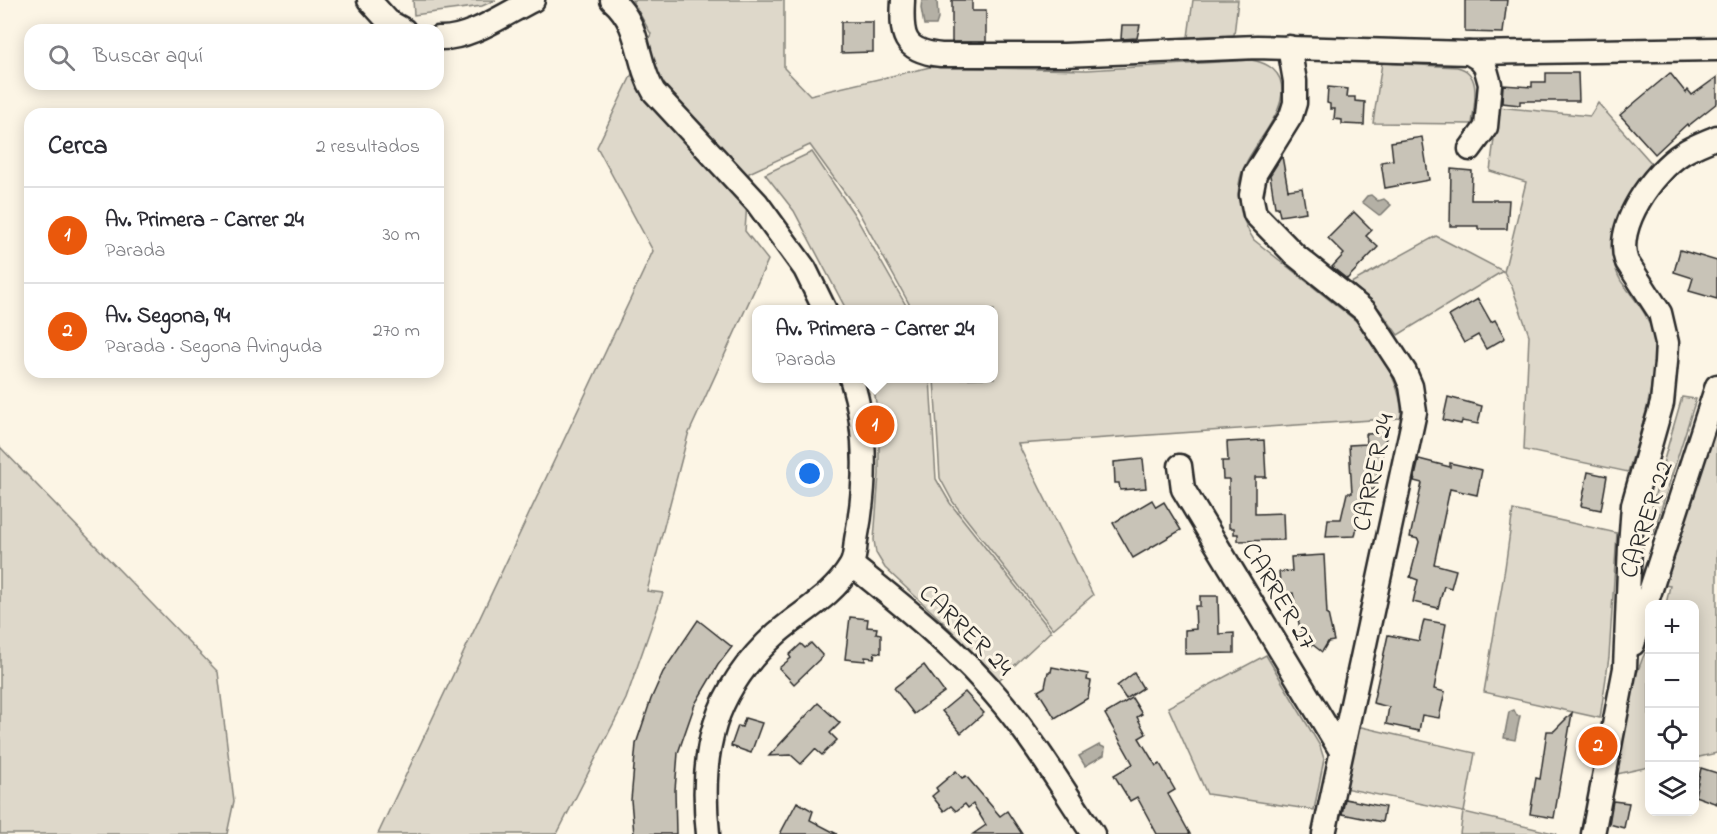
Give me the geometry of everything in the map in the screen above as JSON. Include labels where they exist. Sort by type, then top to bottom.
[{"type":"street","points":[[369,0],[393,24]]},
{"type":"street","points":[[444,37],[474,30],[533,0]]},
{"type":"street","points":[[612,0],[622,9],[633,28],[646,79],[654,92],[757,203],[805,269],[823,305]]},
{"type":"street","points":[[903,0],[901,25],[909,43],[924,53],[941,56],[1064,55],[1257,47],[1469,53],[1717,49]]},
{"type":"street","name":"CARRER 24","points":[[1289,48],[1295,81],[1295,103],[1291,116],[1255,174],[1251,185],[1252,205],[1260,221],[1295,255],[1365,311],[1405,372],[1411,386],[1415,412],[1324,834]]},
{"type":"street","points":[[1469,53],[1485,66],[1490,84],[1486,127],[1470,149]]},
{"type":"street","points":[[1593,834],[1625,668],[1633,506],[1662,403],[1667,343],[1660,313],[1624,254],[1625,237],[1631,218],[1649,186],[1681,154],[1717,137]]},
{"type":"street","points":[[708,834],[705,769],[712,734],[724,701],[738,678],[756,656],[778,633],[830,593],[852,565],[862,495],[863,457],[861,425],[852,383]]},
{"type":"street","name":"CARRER 22","points":[[1625,668],[1717,386]]},
{"type":"street","name":"CARRER 27","points":[[1180,466],[1183,489],[1341,751]]},
{"type":"street","name":"CARRER 24","points":[[852,565],[946,643],[999,699],[1028,737],[1093,834]]},
{"type":"shaded area","points":[[413,0],[496,0],[482,6],[414,15]]},
{"type":"shaded area","points":[[632,0],[784,0],[784,68],[810,95],[930,67],[1087,70],[1251,60],[1268,66],[1278,75],[1282,92],[1274,117],[1251,154],[1240,179],[1239,203],[1246,226],[1254,240],[1356,321],[1387,366],[1398,392],[1401,418],[1018,444],[1093,595],[1053,629],[953,502],[940,478],[934,383],[998,383],[998,305],[910,305],[858,211],[810,145],[749,173],[745,231],[768,260],[688,435],[647,591],[663,593],[626,699],[557,834],[378,834],[653,251],[597,147],[651,34]]},
{"type":"shaded area","points":[[922,0],[937,0],[936,25],[924,25]]},
{"type":"shaded area","points":[[1193,0],[1238,0],[1234,35],[1188,37]]},
{"type":"shaded area","points":[[1382,63],[1457,67],[1465,70],[1474,82],[1475,99],[1472,124],[1373,123]]},
{"type":"shaded area","points":[[1598,103],[1654,166],[1630,196],[1618,217],[1613,242],[1613,258],[1618,275],[1646,316],[1654,341],[1655,357],[1651,390],[1628,472],[1524,450],[1529,335],[1512,287],[1504,272],[1526,182],[1490,171],[1498,107],[1590,116]]},
{"type":"shaded area","points":[[812,152],[854,214],[906,305],[844,305],[794,211],[765,174]]},
{"type":"shaded area","points":[[1371,195],[1378,201],[1384,199],[1391,205],[1379,215],[1362,202]]},
{"type":"shaded area","points":[[1436,236],[1503,271],[1398,335],[1380,310],[1351,283]]},
{"type":"shaded area","points":[[873,383],[930,383],[936,479],[950,503],[1051,631],[999,680],[946,625],[885,568],[876,553],[874,540],[879,474],[879,428]]},
{"type":"shaded area","points":[[1682,397],[1696,399],[1654,532],[1649,538],[1648,529],[1655,493]]},
{"type":"shaded area","points":[[1717,410],[1717,753],[1699,757],[1699,600],[1667,600],[1670,586],[1663,585]]},
{"type":"shaded area","points":[[0,447],[218,672],[234,801],[227,834],[0,834]]},
{"type":"shaded area","points":[[1513,510],[1617,533],[1609,657],[1600,718],[1484,692]]},
{"type":"shaded area","points":[[1645,653],[1645,768],[1617,774],[1624,724]]},
{"type":"shaded area","points":[[1266,655],[1320,746],[1324,759],[1314,810],[1207,794],[1168,707]]},
{"type":"shaded area","points":[[1514,710],[1517,716],[1520,716],[1515,740],[1504,738],[1509,712]]},
{"type":"shaded area","points":[[1357,726],[1475,753],[1464,812],[1557,834],[1460,834],[1463,812],[1344,788]]},
{"type":"shaded area","points":[[1099,745],[1105,748],[1104,755],[1085,766],[1079,756]]},
{"type":"building","points":[[952,0],[972,0],[972,11],[986,11],[986,42],[952,42]]},
{"type":"building","points":[[1465,0],[1507,0],[1503,33],[1465,32]]},
{"type":"building","points":[[841,22],[873,22],[873,52],[841,53]]},
{"type":"building","points":[[1122,25],[1140,25],[1137,38],[1121,39]]},
{"type":"building","points":[[1546,73],[1578,73],[1579,101],[1520,101],[1520,105],[1502,103],[1503,85],[1532,87],[1532,82],[1546,82]]},
{"type":"building","points":[[1670,73],[1686,93],[1688,90],[1692,95],[1717,77],[1717,103],[1688,126],[1687,124],[1655,154],[1620,115]]},
{"type":"building","points":[[1328,87],[1348,89],[1347,97],[1355,97],[1355,101],[1365,102],[1364,125],[1342,124],[1342,120],[1334,119],[1335,109],[1330,109],[1330,104],[1327,103]]},
{"type":"building","points":[[1422,137],[1429,180],[1385,188],[1381,162],[1393,160],[1391,142]]},
{"type":"building","points":[[1282,156],[1288,190],[1302,188],[1306,212],[1280,216],[1278,207],[1275,207],[1270,175]]},
{"type":"building","points":[[1451,169],[1472,171],[1471,200],[1509,200],[1507,229],[1450,226]]},
{"type":"building","points":[[1354,212],[1372,230],[1366,236],[1378,247],[1347,279],[1332,267],[1344,254],[1328,238]]},
{"type":"building","points":[[1680,250],[1717,261],[1717,299],[1689,291],[1693,278],[1674,272]]},
{"type":"building","points":[[1478,299],[1491,322],[1495,320],[1505,338],[1486,349],[1478,335],[1464,343],[1449,316]]},
{"type":"building","points":[[1448,397],[1482,406],[1478,424],[1462,421],[1461,424],[1443,420]]},
{"type":"building","points":[[1387,433],[1374,490],[1368,489],[1368,474],[1355,536],[1326,537],[1328,519],[1341,519],[1347,493],[1352,493],[1349,445],[1367,444],[1366,434]]},
{"type":"building","points":[[1264,440],[1266,477],[1255,477],[1255,514],[1283,513],[1284,540],[1238,541],[1238,534],[1234,534],[1234,528],[1229,528],[1229,479],[1223,479],[1222,461],[1228,461],[1227,442]]},
{"type":"building","points":[[1143,459],[1146,488],[1120,490],[1119,483],[1115,483],[1114,462]]},
{"type":"building","points":[[1419,459],[1450,467],[1450,463],[1482,470],[1477,495],[1450,489],[1434,564],[1456,570],[1451,588],[1444,586],[1438,608],[1413,602],[1418,580],[1410,577],[1419,542],[1418,539],[1410,537],[1422,483],[1414,481]]},
{"type":"building","points":[[1588,472],[1607,476],[1601,510],[1581,506]]},
{"type":"building","points":[[1152,500],[1156,507],[1164,502],[1181,530],[1133,558],[1113,523]]},
{"type":"building","points":[[1324,555],[1327,614],[1334,641],[1328,642],[1322,652],[1313,645],[1309,646],[1306,633],[1301,634],[1293,593],[1281,594],[1279,572],[1292,571],[1291,557]]},
{"type":"building","points":[[1200,596],[1218,596],[1219,634],[1234,633],[1234,653],[1185,654],[1185,630],[1196,629],[1195,606],[1200,606]]},
{"type":"building","points":[[850,617],[868,619],[867,627],[877,628],[876,633],[881,634],[881,653],[875,652],[874,658],[865,657],[865,661],[845,659]]},
{"type":"building","points":[[698,620],[732,647],[718,665],[695,704],[678,753],[675,790],[676,834],[634,834],[631,800],[636,744],[663,672]]},
{"type":"building","points":[[1424,620],[1446,624],[1434,689],[1445,692],[1439,718],[1422,715],[1419,731],[1386,724],[1389,707],[1373,703],[1388,635],[1419,641]]},
{"type":"building","points":[[811,643],[823,656],[794,684],[779,668],[791,658],[789,655],[801,644],[805,648]]},
{"type":"building","points":[[924,665],[944,692],[914,714],[894,688]]},
{"type":"building","points":[[1052,667],[1088,674],[1087,680],[1091,681],[1088,698],[1055,718],[1038,691],[1045,687],[1048,672],[1051,672]]},
{"type":"building","points":[[1134,673],[1143,688],[1126,699],[1117,686]]},
{"type":"building","points":[[965,692],[984,713],[961,733],[942,711]]},
{"type":"building","points":[[1132,698],[1142,714],[1137,717],[1146,734],[1139,738],[1156,766],[1160,764],[1175,790],[1168,794],[1190,834],[1157,834],[1137,797],[1130,801],[1114,775],[1133,764],[1105,714]]},
{"type":"building","points":[[818,703],[840,723],[830,733],[837,740],[822,755],[815,749],[801,764],[791,755],[769,756]]},
{"type":"building","points":[[1572,713],[1554,818],[1530,814],[1536,778],[1540,779],[1547,731],[1554,731]]},
{"type":"building","points":[[745,718],[762,723],[751,753],[731,746],[738,726],[742,727]]},
{"type":"building","points":[[1701,768],[1717,773],[1717,804],[1699,797]]},
{"type":"building","points":[[956,771],[962,778],[966,776],[1000,816],[1007,811],[1022,834],[973,834],[986,825],[973,804],[968,808],[965,804],[956,811],[951,806],[944,811],[932,796],[938,791],[936,788]]},
{"type":"building","points":[[1345,799],[1385,807],[1382,822],[1342,814]]},
{"type":"building","points":[[1613,801],[1629,803],[1624,828],[1609,824]]},
{"type":"building","points":[[797,802],[813,811],[810,820],[837,834],[780,834]]},
{"type":"place","name":"Av. Primera - Carrer 24","points":[[875,425]]},
{"type":"place","name":"Av. Segona, 94","points":[[1598,746]]}]
